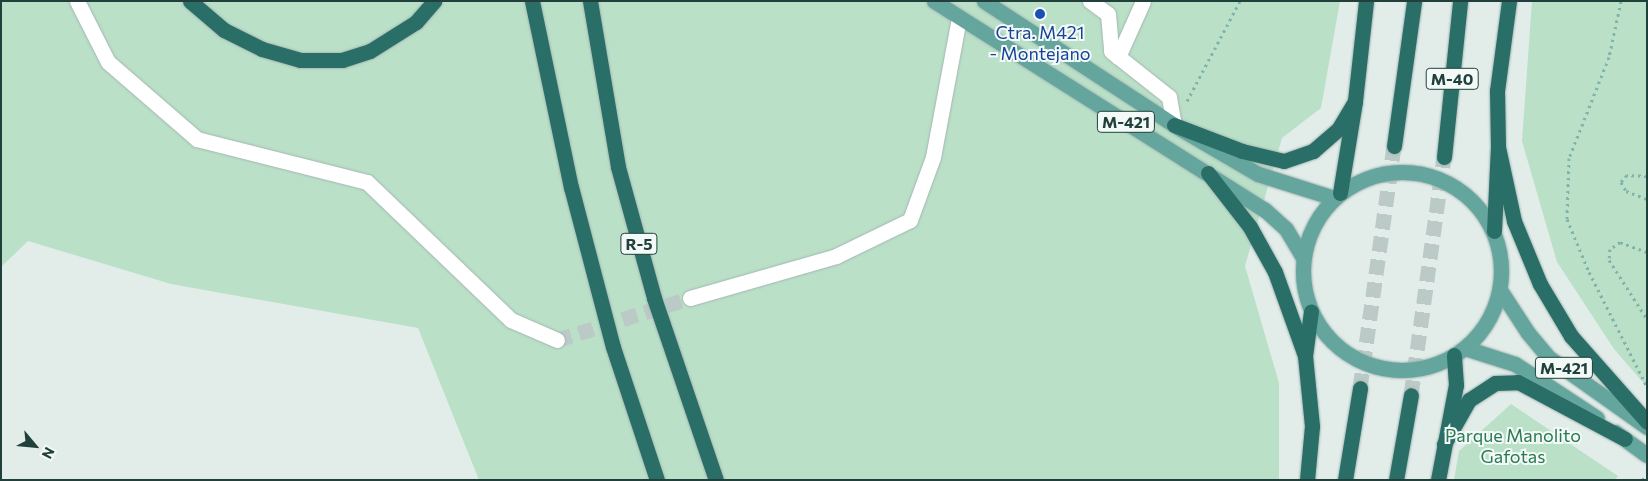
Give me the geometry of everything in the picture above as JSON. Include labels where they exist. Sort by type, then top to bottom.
[{"type":"highway","points":[[190,1],[224,30],[262,49],[300,60],[342,60],[370,51],[416,22],[434,1]]},
{"type":"highway","points":[[532,1],[574,196],[613,347],[657,480]]},
{"type":"highway","name":"R-5","points":[[590,1],[618,167],[654,298],[716,480]]},
{"type":"highway","points":[[1337,195],[1355,100],[1366,1]]},
{"type":"highway","name":"M-40","points":[[1394,146],[1414,1]]},
{"type":"highway","name":"M-40","points":[[1444,157],[1460,1]]},
{"type":"highway","points":[[1494,231],[1498,147],[1496,91],[1508,1]]},
{"type":"highway","points":[[1174,126],[1242,151],[1284,161],[1312,151],[1339,128],[1355,100]]},
{"type":"highway","points":[[1498,147],[1514,221],[1540,284],[1571,336],[1647,422]]},
{"type":"highway","points":[[1208,173],[1250,227],[1275,272],[1305,356]]},
{"type":"highway","points":[[1307,480],[1312,426],[1305,356],[1311,310]]},
{"type":"highway","points":[[1438,480],[1456,385],[1460,352]]},
{"type":"highway","points":[[1444,444],[1469,400],[1495,383],[1518,382],[1625,439]]},
{"type":"highway","points":[[1345,480],[1360,388]]},
{"type":"highway","points":[[1396,480],[1411,395]]},
{"type":"main road","name":"M-421","points":[[934,1],[1265,210],[1286,229],[1303,256]]},
{"type":"main road","name":"M-421","points":[[984,1],[1174,126],[1258,174],[1337,195]]},
{"type":"main road","points":[[1412,171],[1454,185],[1477,205],[1494,231],[1501,259],[1500,290],[1484,327],[1460,352],[1430,366],[1394,370],[1358,361],[1334,344],[1311,310],[1303,283],[1303,256],[1315,223],[1337,195],[1379,173],[1412,171]]},
{"type":"main road","name":"M-421","points":[[1500,290],[1528,334],[1548,357],[1647,426]]},
{"type":"main road","name":"M-421","points":[[1460,352],[1515,364],[1546,382],[1647,455]]},
{"type":"lane","points":[[77,1],[108,62],[197,140],[367,182],[511,320],[557,340]]},
{"type":"lane","points":[[1090,1],[1108,14],[1111,51],[1169,97],[1174,126]]},
{"type":"lane","points":[[1118,57],[1143,1]]},
{"type":"lane","points":[[690,298],[836,256],[910,220],[933,157],[959,18]]},
{"type":"path","points":[[1174,126],[1240,1]]},
{"type":"path","points":[[1621,1],[1609,57],[1569,158],[1567,219],[1589,272],[1647,387]]},
{"type":"path","points":[[1647,176],[1627,175],[1620,182],[1626,191],[1647,199]]},
{"type":"path","points":[[1647,252],[1620,242],[1610,249],[1609,260],[1647,319]]},
{"type":"green space","points":[[1,1],[1340,1],[1321,108],[1282,138],[1245,266],[1279,383],[1279,480],[479,480],[418,328],[171,284],[28,241],[1,267]]},
{"type":"green space","points":[[1532,1],[1647,1],[1647,387],[1614,349],[1557,262],[1522,141]]},
{"type":"green space","name":"Parque Manolito Gafotas","points":[[1511,404],[1618,476],[1615,480],[1454,480],[1459,451]]},
{"type":"tunnel","points":[[1360,388],[1394,146]]},
{"type":"tunnel","points":[[1411,395],[1444,157]]},
{"type":"tunnel","points":[[557,340],[690,298]]},
{"type":"place","name":"Ctra. M421 - Montejano","points":[[1040,14]]}]
